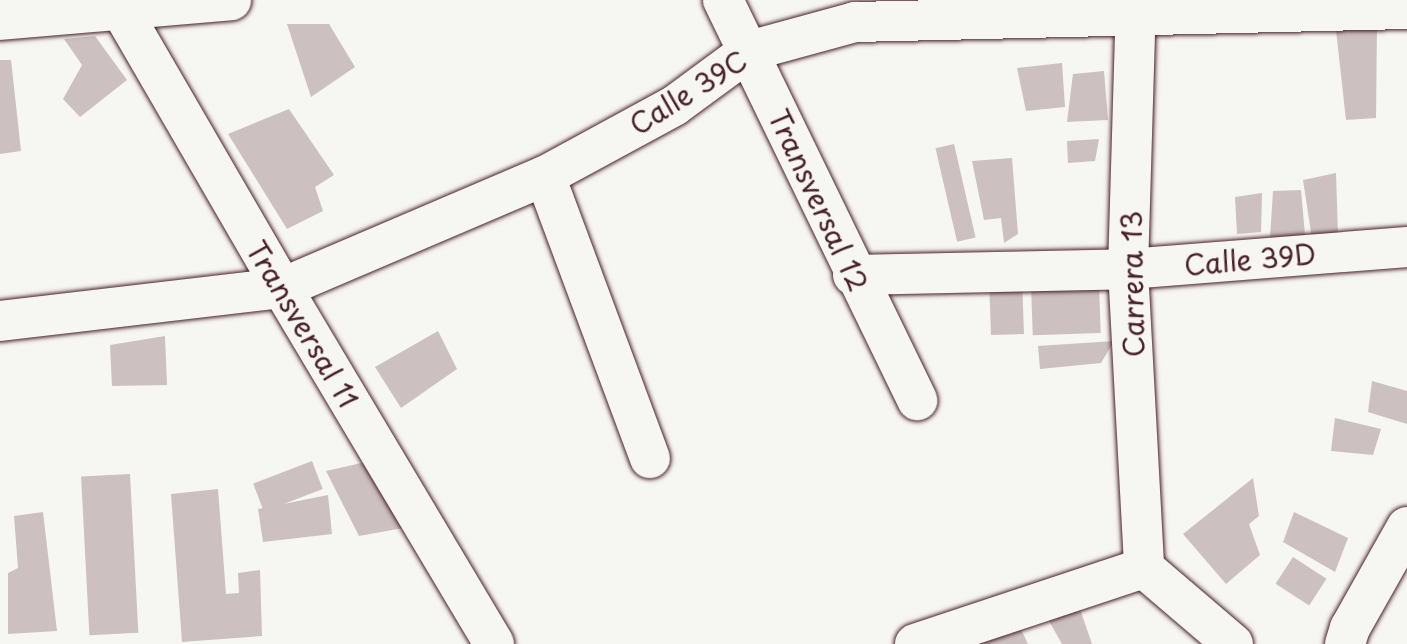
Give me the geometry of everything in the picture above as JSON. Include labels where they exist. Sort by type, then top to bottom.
[{"type":"street","points":[[0,20],[120,4],[231,0]]},
{"type":"street","name":"Transversal 12","points":[[723,0],[853,275],[917,400]]},
{"type":"street","name":"Transversal 11","points":[[120,4],[282,288],[494,644]]},
{"type":"street","name":"Calle 39C","points":[[0,321],[282,288],[545,176],[674,106],[749,51],[855,22],[1136,6],[1404,6]]},
{"type":"street","name":"Carrera 13","points":[[1136,6],[1128,269],[1144,568]]},
{"type":"street","points":[[545,176],[650,458]]},
{"type":"street","name":"Calle 39D","points":[[853,275],[1128,269],[1407,247]]},
{"type":"street","points":[[1345,644],[1350,628],[1407,527]]},
{"type":"street","points":[[915,644],[1144,568],[1233,644]]},
{"type":"street","points":[[1181,601],[1194,644]]},
{"type":"building","points":[[1377,22],[1376,118],[1346,120],[1336,30]]},
{"type":"building","points":[[287,24],[329,24],[355,67],[311,97]]},
{"type":"building","points":[[95,36],[127,80],[80,117],[63,99],[82,65],[64,39]]},
{"type":"building","points":[[0,60],[11,60],[21,151],[0,154]]},
{"type":"building","points":[[1062,63],[1065,107],[1026,111],[1017,68]]},
{"type":"building","points":[[1104,71],[1108,120],[1067,122],[1073,74]]},
{"type":"building","points":[[289,109],[334,175],[315,187],[323,211],[287,229],[228,134]]},
{"type":"building","points":[[1099,139],[1095,161],[1068,163],[1067,141]]},
{"type":"building","points":[[954,144],[976,238],[957,242],[935,148]]},
{"type":"building","points":[[1012,158],[1018,234],[1004,243],[1001,218],[984,220],[972,161]]},
{"type":"building","points":[[1336,173],[1338,237],[1312,239],[1303,180]]},
{"type":"building","points":[[1301,190],[1305,235],[1270,238],[1273,191]]},
{"type":"building","points":[[1262,193],[1261,232],[1237,234],[1235,197]]},
{"type":"building","points":[[1022,278],[1024,334],[991,335],[989,279]]},
{"type":"building","points":[[1099,284],[1101,333],[1033,335],[1031,286]]},
{"type":"building","points":[[438,331],[457,369],[401,408],[375,367]]},
{"type":"building","points":[[165,336],[167,385],[112,386],[110,345]]},
{"type":"building","points":[[1114,341],[1101,363],[1040,369],[1038,346]]},
{"type":"building","points":[[1372,381],[1407,391],[1407,424],[1368,412]]},
{"type":"building","points":[[1335,418],[1381,429],[1373,455],[1331,451]]},
{"type":"building","points":[[312,461],[323,489],[264,512],[253,484]]},
{"type":"building","points":[[370,461],[403,528],[359,536],[326,471]]},
{"type":"building","points":[[130,474],[138,633],[89,635],[81,477]]},
{"type":"building","points":[[1253,478],[1259,516],[1249,524],[1260,555],[1226,584],[1183,534]]},
{"type":"building","points":[[218,489],[226,594],[239,593],[238,573],[260,570],[262,636],[182,642],[171,494]]},
{"type":"building","points":[[328,495],[332,534],[263,542],[258,509]]},
{"type":"building","points":[[43,512],[57,631],[8,634],[8,573],[18,568],[14,516]]},
{"type":"building","points":[[1294,512],[1348,538],[1335,572],[1283,542]]},
{"type":"building","points":[[1293,557],[1327,579],[1309,606],[1276,584]]},
{"type":"building","points":[[1080,609],[1092,644],[1062,644],[1049,621]]},
{"type":"building","points":[[1019,625],[1028,644],[978,644]]}]
